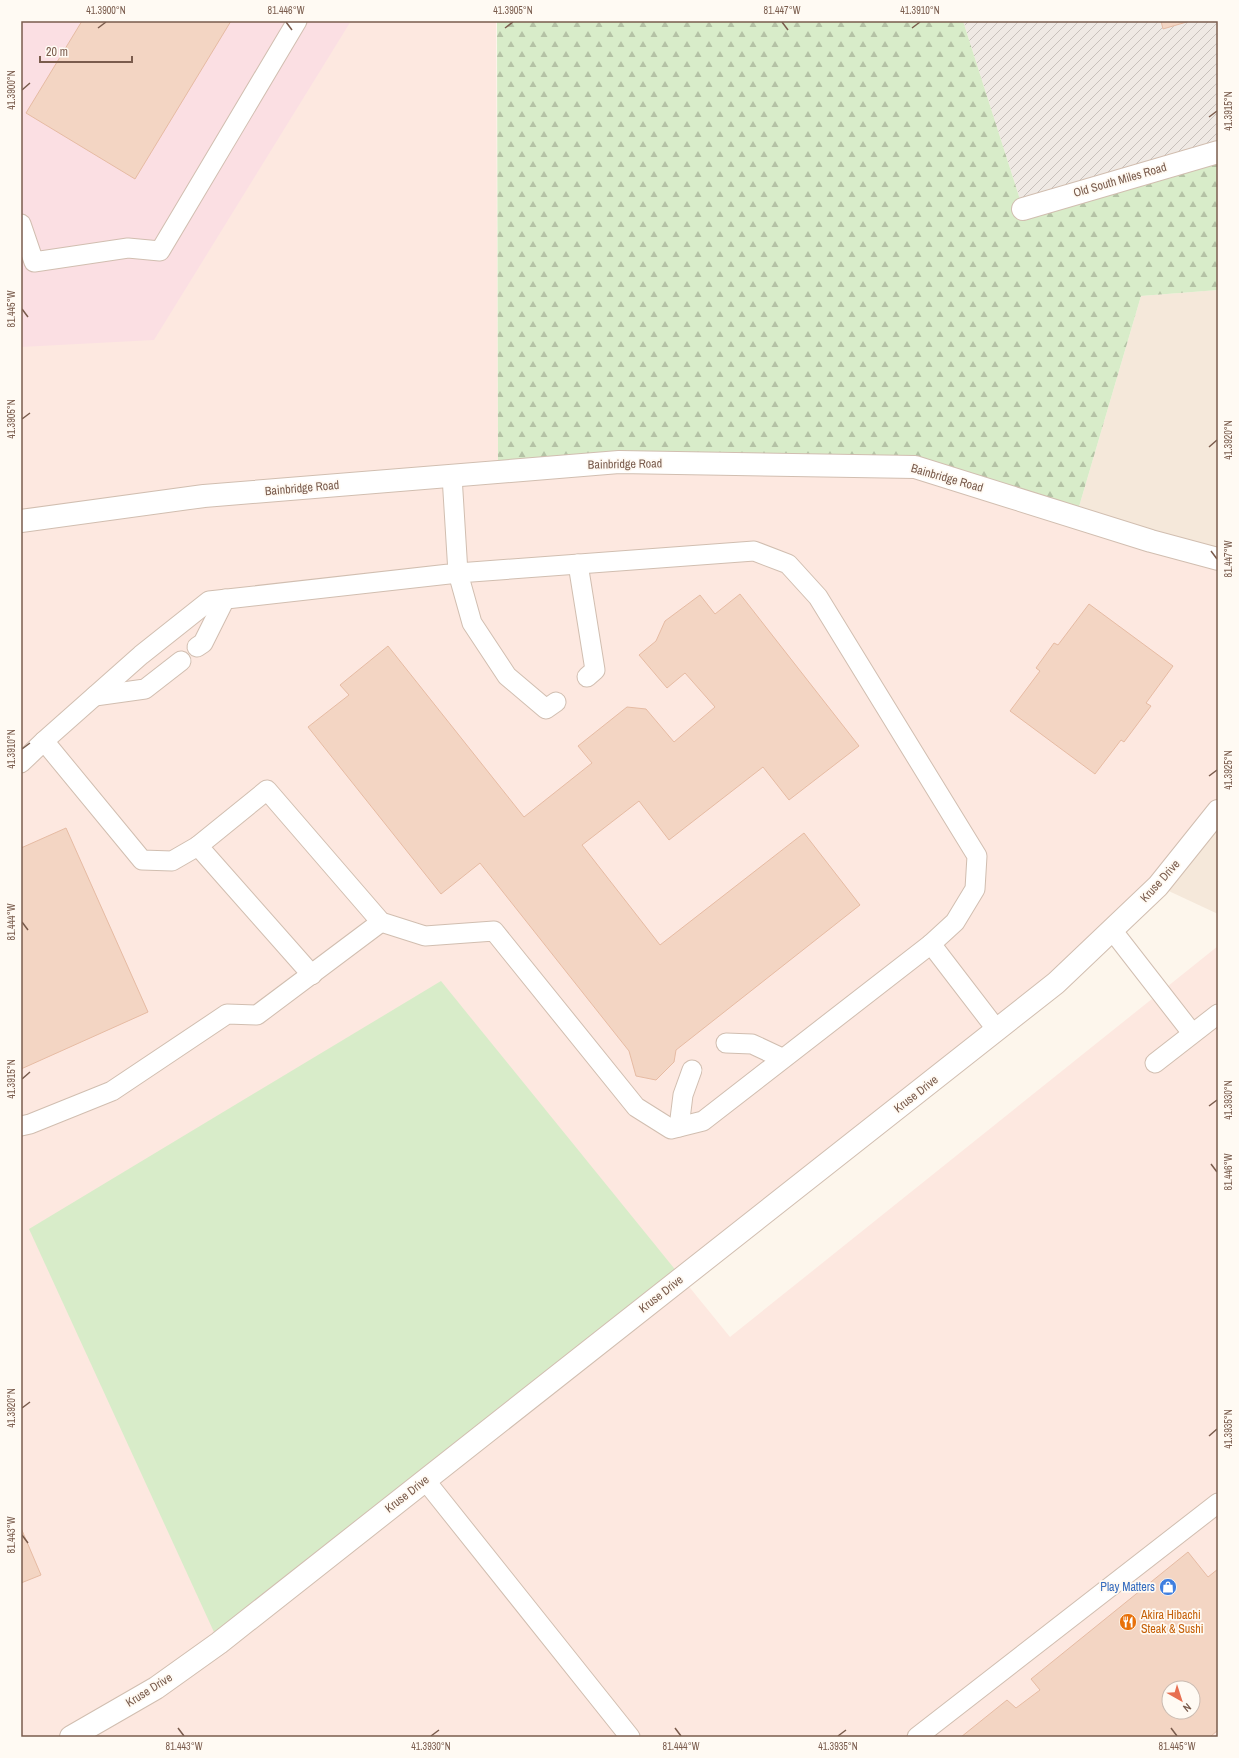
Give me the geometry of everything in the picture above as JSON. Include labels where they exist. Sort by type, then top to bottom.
[{"type":"street","name":"Old South Miles Road","points":[[1023,209],[1218,152]]},
{"type":"street","name":"Bainbridge Road","points":[[21,521],[204,496],[619,462],[915,467],[1151,541],[1218,559]]},
{"type":"street","name":"Kruse Drive","points":[[71,1737],[156,1688],[219,1643],[1056,983],[1158,886],[1218,811]]},
{"type":"lane","points":[[21,224],[34,262],[128,248],[160,251],[298,21]]},
{"type":"lane","points":[[452,476],[458,573],[472,623],[507,676],[546,709],[556,702]]},
{"type":"lane","points":[[21,763],[44,741],[140,655],[209,600],[458,573],[754,551],[788,564],[818,597],[977,856],[975,889],[955,922],[931,944],[782,1058],[703,1121],[671,1129],[636,1107],[494,931],[425,936],[381,922],[267,790],[198,846],[172,861],[142,860],[44,741]]},
{"type":"lane","points":[[578,564],[595,670],[588,677]]},
{"type":"lane","points":[[197,648],[203,643],[225,599]]},
{"type":"lane","points":[[95,696],[145,690],[180,661]]},
{"type":"lane","points":[[198,846],[312,975]]},
{"type":"lane","points":[[21,1126],[30,1124],[112,1091],[227,1014],[257,1015],[381,922]]},
{"type":"lane","points":[[1112,930],[1192,1033]]},
{"type":"lane","points":[[931,944],[997,1030]]},
{"type":"lane","points":[[1155,1063],[1218,1014]]},
{"type":"lane","points":[[726,1043],[752,1044],[782,1058]]},
{"type":"lane","points":[[679,1127],[683,1095],[692,1070]]},
{"type":"lane","points":[[425,1480],[630,1737]]},
{"type":"lane","points":[[917,1737],[1218,1503]]},
{"type":"shaded area","points":[[21,21],[496,21],[498,472],[915,467],[1218,559],[1218,811],[1158,886],[682,1278],[730,1337],[1218,946],[1218,1737],[21,1737]]},
{"type":"shaded area","points":[[21,21],[351,21],[154,340],[21,347]]},
{"type":"shaded area","points":[[963,21],[1218,21],[1218,152],[1023,209]]},
{"type":"shaded area","points":[[1218,290],[1218,559],[1076,517],[1141,296]]},
{"type":"shaded area","points":[[1218,811],[1218,914],[1158,886]]},
{"type":"green space","points":[[497,21],[963,21],[1023,209],[1218,152],[1218,290],[1141,296],[1076,517],[915,467],[498,472]]},
{"type":"green space","points":[[441,981],[682,1278],[219,1643],[29,1229]]},
{"type":"building","points":[[82,21],[231,21],[135,179],[26,113]]},
{"type":"building","points":[[1161,21],[1190,21],[1163,29]]},
{"type":"building","points":[[740,594],[859,746],[789,800],[763,767],[669,840],[639,801],[582,845],[660,945],[804,833],[860,905],[676,1050],[674,1062],[656,1080],[636,1076],[629,1051],[480,863],[441,894],[308,727],[349,695],[340,685],[388,646],[524,817],[592,763],[578,746],[627,707],[646,709],[674,742],[715,707],[685,673],[667,688],[639,655],[656,641],[665,621],[700,595],[715,614]]},
{"type":"building","points":[[1089,604],[1173,666],[1146,703],[1151,706],[1124,742],[1121,740],[1095,774],[1010,711],[1040,671],[1036,668],[1054,643],[1058,645]]},
{"type":"building","points":[[66,828],[148,1012],[21,1069],[21,848]]},
{"type":"building","points":[[21,1528],[41,1575],[21,1583]]},
{"type":"building","points":[[1188,1552],[1208,1577],[1218,1569],[1218,1730],[1210,1737],[961,1737],[1007,1700],[1016,1708],[1040,1690],[1031,1679]]},
{"type":"place","name":"Play Matters","points":[[1168,1587]]},
{"type":"place","name":"Akira Hibachi Steak & Sushi","points":[[1128,1622]]}]
